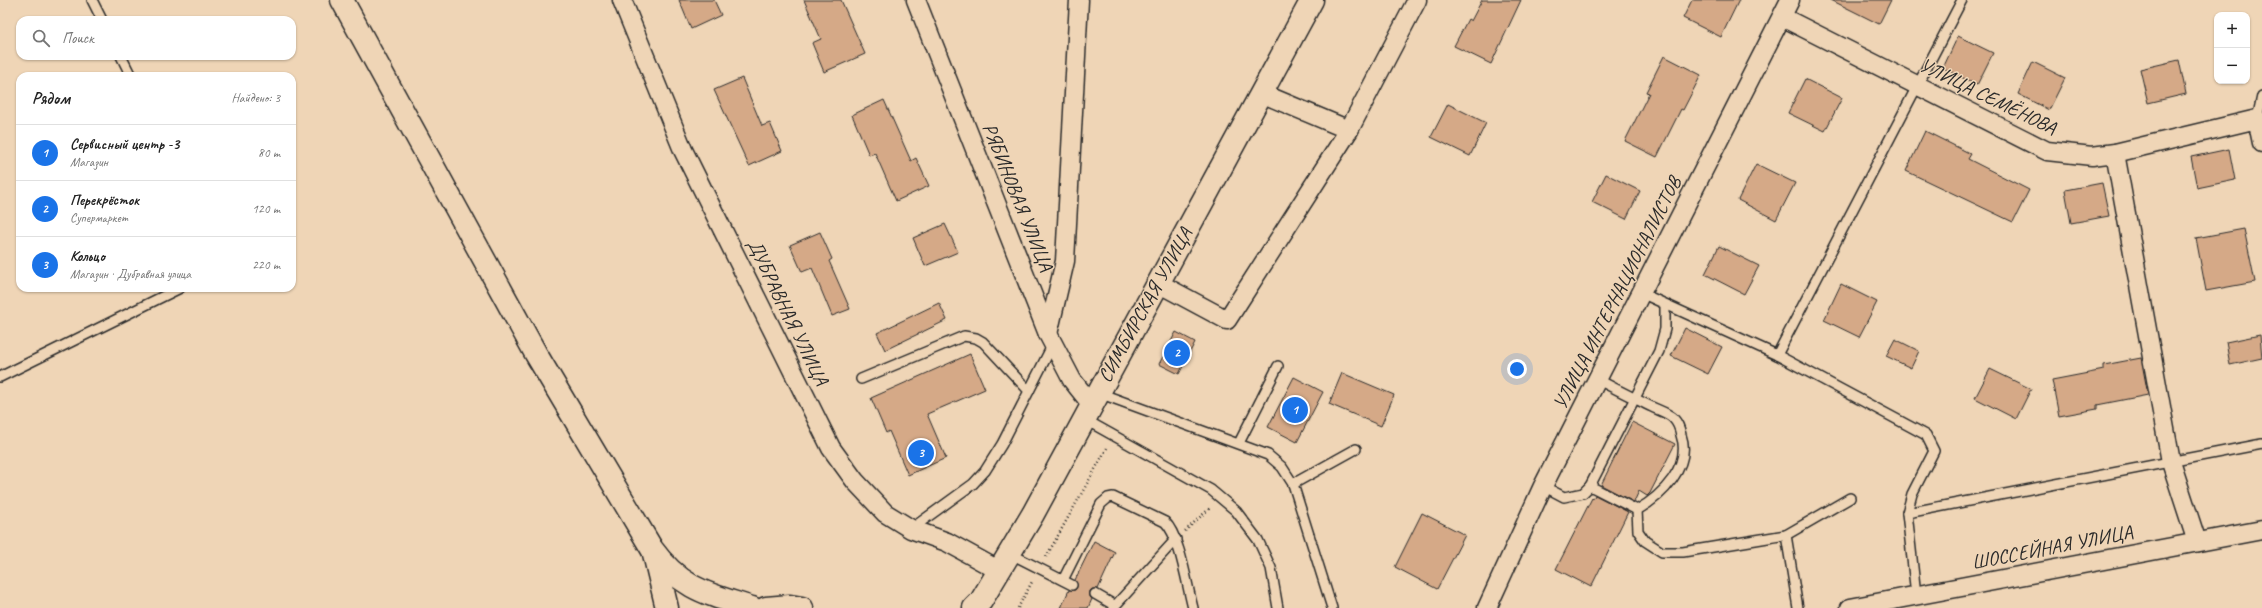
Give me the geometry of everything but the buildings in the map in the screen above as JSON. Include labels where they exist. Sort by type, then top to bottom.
[{"type":"street","points":[[342,0],[536,354],[652,549],[671,573],[687,584],[709,595],[752,608]]},
{"type":"street","name":"ДУБРАВНАЯ УЛИЦА","points":[[622,0],[683,150],[831,448],[872,501],[885,513],[911,529],[1004,562]]},
{"type":"street","name":"РЯБИНОВАЯ УЛИЦА","points":[[916,0],[1051,339],[1072,380],[1091,405]]},
{"type":"street","points":[[1051,339],[1066,261],[1079,0]]},
{"type":"street","name":"СИМБИРСКАЯ УЛИЦА","points":[[974,608],[981,601],[1033,514],[1312,0]]},
{"type":"street","points":[[1158,283],[1227,320],[1349,130],[1417,0]]},
{"type":"street","name":"УЛИЦА ИНТЕРНАЦИОНАЛИСТОВ","points":[[1487,608],[1543,486],[1790,0]]},
{"type":"street","name":"УЛИЦА СЕМЁНОВА","points":[[1782,17],[2046,151],[2092,156],[2115,153],[2257,119]]},
{"type":"street","points":[[1261,93],[1349,130]]},
{"type":"street","points":[[2257,119],[2262,143]]},
{"type":"street","points":[[2115,153],[2171,462],[2197,542]]},
{"type":"street","name":"ШОССЕЙНАЯ УЛИЦА","points":[[1850,608],[2262,530]]},
{"type":"street","points":[[652,549],[668,608]]},
{"type":"street","points":[[766,608],[790,606],[802,608]]},
{"type":"lane","points":[[92,0],[100,16]]},
{"type":"lane","points":[[1777,355],[1962,0]]},
{"type":"lane","points":[[123,60],[129,72]]},
{"type":"lane","points":[[2257,119],[2262,96]]},
{"type":"lane","points":[[0,376],[172,292]]},
{"type":"lane","points":[[1641,293],[1777,355],[1926,435],[1934,451],[1912,494],[1907,513],[1916,595]]},
{"type":"lane","points":[[1543,486],[1564,497],[1578,494],[1590,486],[1663,339],[1666,319],[1665,305]]},
{"type":"lane","points":[[860,379],[950,340],[964,336],[976,338],[983,342],[1029,391]]},
{"type":"lane","points":[[911,529],[977,480],[996,454],[1029,391],[1051,339]]},
{"type":"lane","points":[[1239,443],[1278,366]]},
{"type":"lane","points":[[1597,379],[1673,418],[1684,441],[1684,454],[1667,486],[1654,500],[1637,510]]},
{"type":"lane","points":[[1091,405],[1114,435],[1211,490],[1236,511],[1258,540],[1270,568],[1278,608]]},
{"type":"lane","points":[[1091,405],[1239,443],[1268,455],[1282,467],[1294,484],[1332,608]]},
{"type":"lane","points":[[1907,513],[2262,444]]},
{"type":"lane","points":[[1294,484],[1356,449]]},
{"type":"lane","points":[[1590,486],[1637,510]]},
{"type":"lane","points":[[1063,580],[1101,504],[1108,498],[1120,499],[1165,522],[1171,527],[1176,539],[1193,608]]},
{"type":"lane","points":[[1637,510],[1638,531],[1645,542],[1662,552],[1683,552],[1786,536],[1850,498]]},
{"type":"lane","points":[[1786,536],[1798,608]]},
{"type":"lane","points":[[1095,594],[1113,606],[1176,539]]},
{"type":"lane","points":[[1004,562],[1040,569],[1072,585]]},
{"type":"path","points":[[1018,608],[1114,435]]},
{"type":"path","points":[[1176,539],[1222,498]]},
{"type":"place","name":"Перекрёсток","points":[[1177,353]]},
{"type":"place","name":"Сервисный центр -3","points":[[1295,410]]},
{"type":"place","name":"Кольцо","points":[[921,453]]}]
